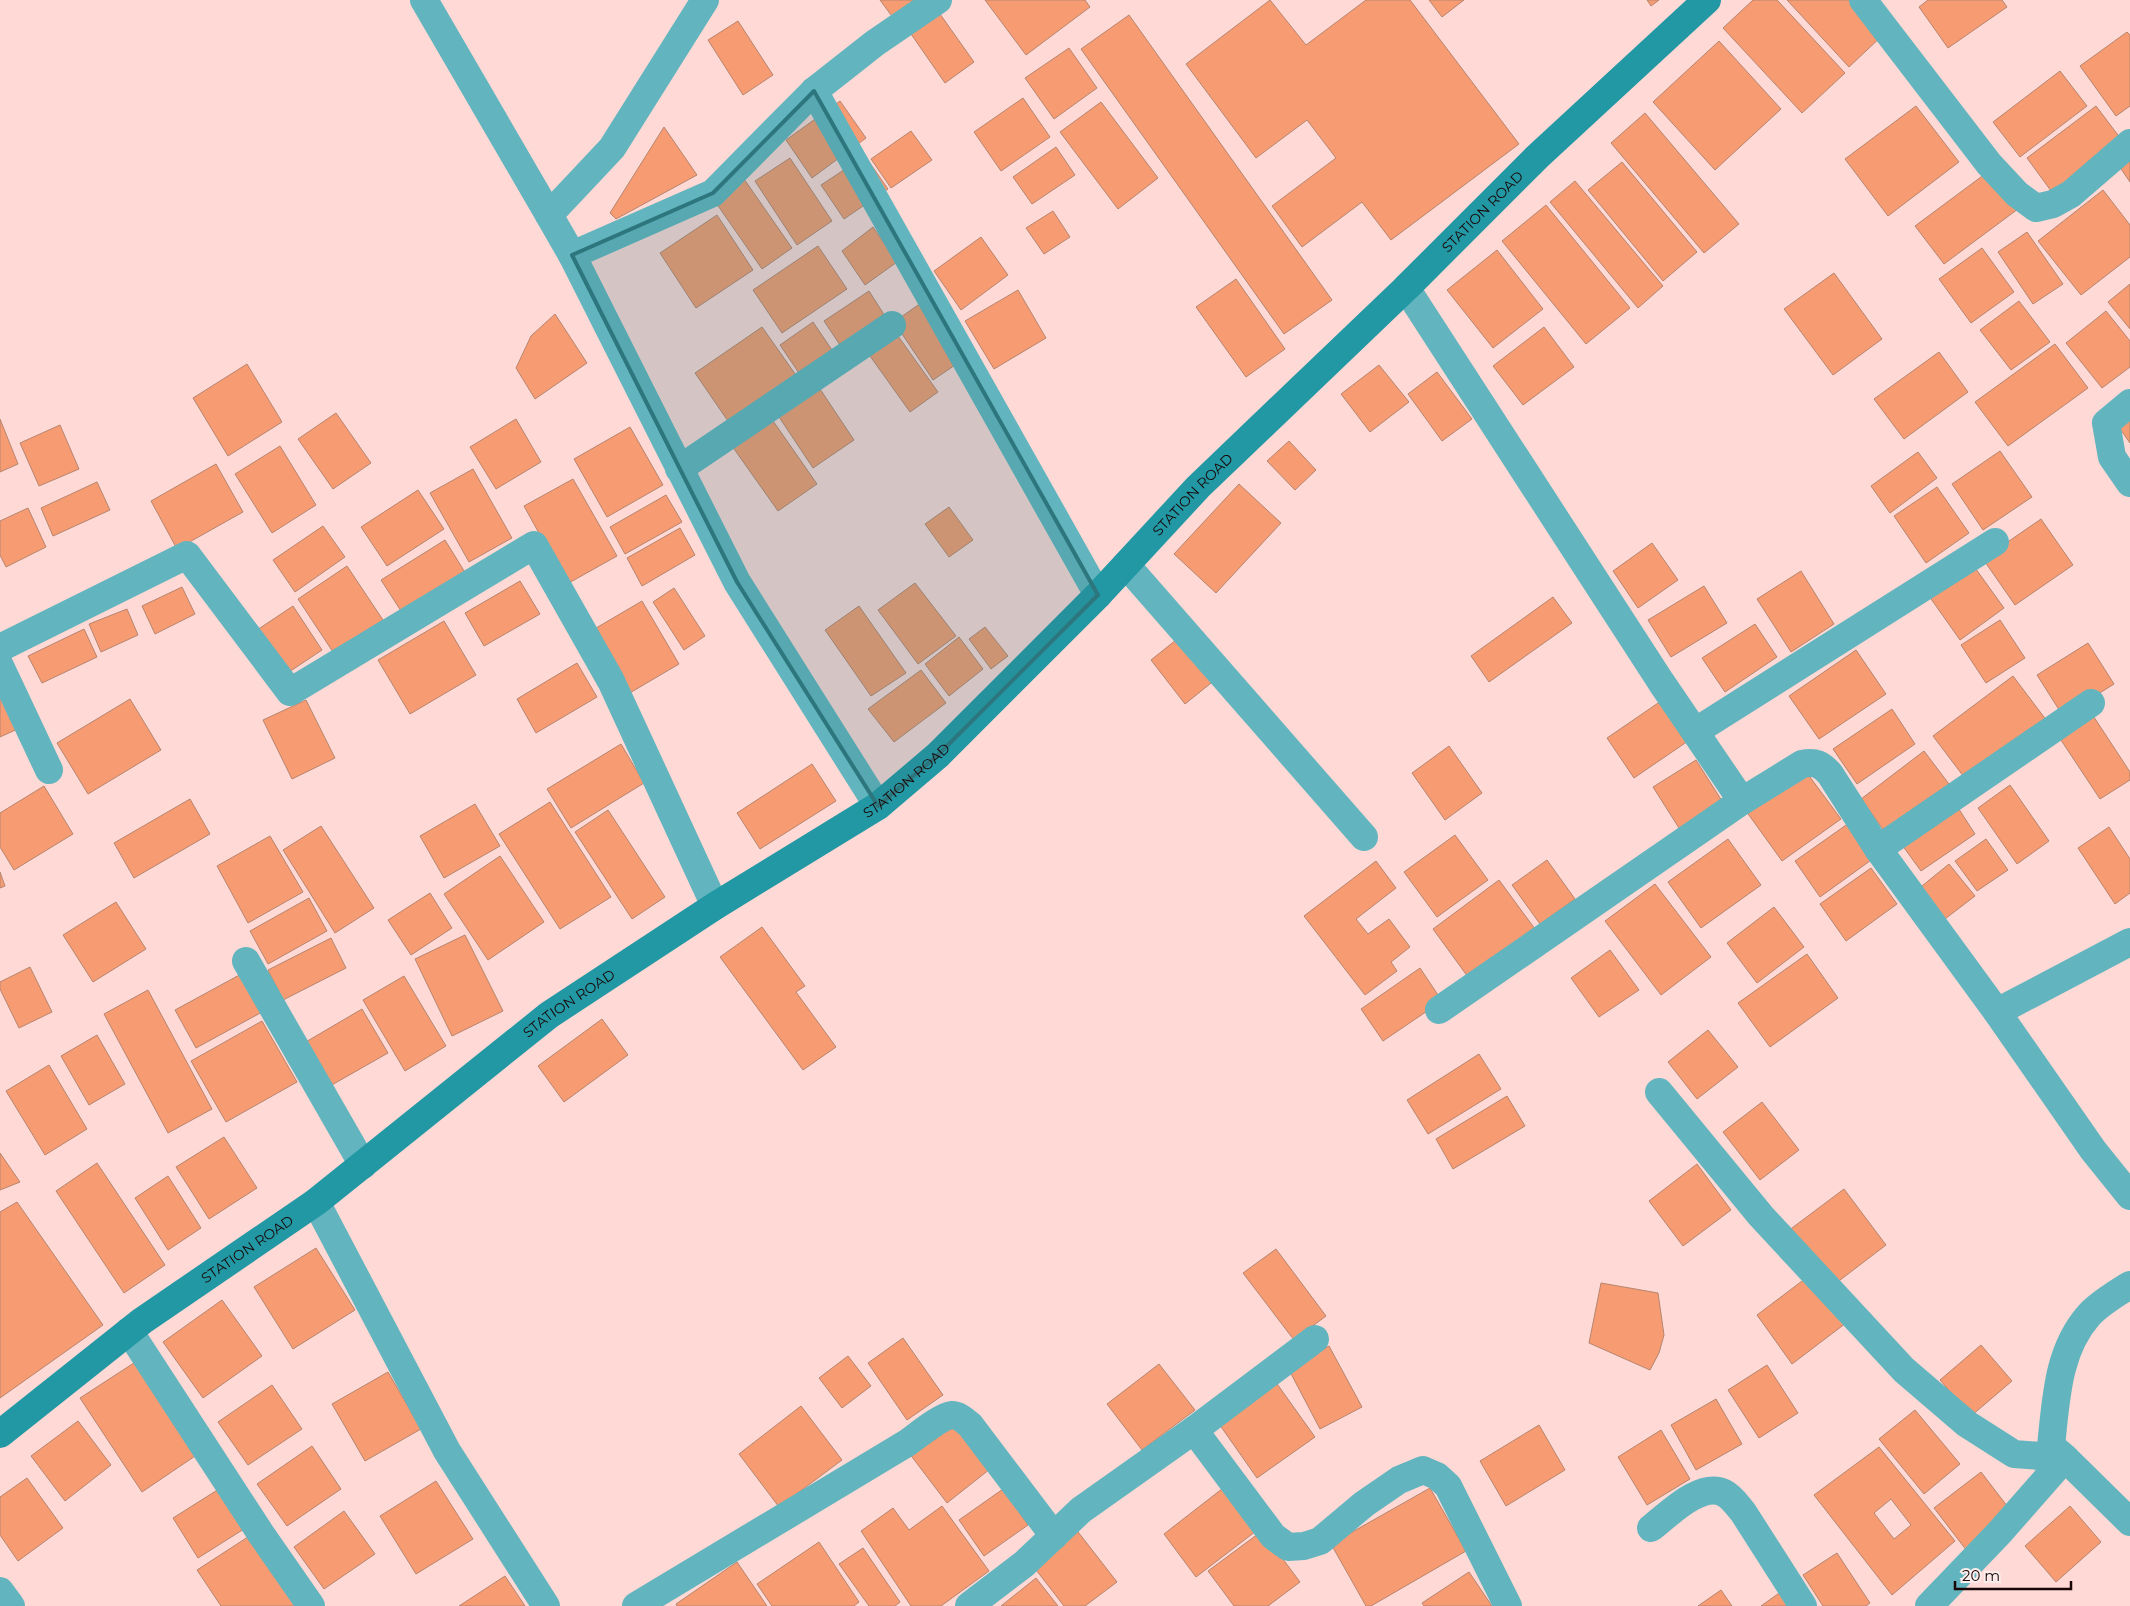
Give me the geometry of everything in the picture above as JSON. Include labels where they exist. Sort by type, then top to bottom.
[{"type":"main road","name":"STATION ROAD","points":[[0,1434],[129,1330],[316,1202],[549,1015],[715,906],[878,806],[938,755],[1098,595],[1198,487],[1406,288],[1538,157],[1707,0]]},
{"type":"street","points":[[424,0],[572,255],[736,582],[878,806]]},
{"type":"street","points":[[549,215],[612,148],[705,0]]},
{"type":"street","points":[[572,255],[713,193],[814,90],[875,43],[938,0]]},
{"type":"street","points":[[1863,0],[1990,164],[2017,194],[2036,208],[2053,204],[2071,194],[2130,143]]},
{"type":"street","points":[[814,90],[1098,595]]},
{"type":"street","points":[[1406,288],[1661,682],[1742,801]]},
{"type":"street","points":[[679,469],[892,325]]},
{"type":"street","points":[[2130,403],[2106,423],[2112,457],[2130,483]]},
{"type":"street","points":[[1696,731],[1995,542]]},
{"type":"street","points":[[0,648],[187,555],[290,692],[534,544],[611,681],[715,906]]},
{"type":"street","points":[[1126,565],[1364,837]]},
{"type":"street","points":[[0,666],[49,770]]},
{"type":"street","points":[[1878,849],[2090,703]]},
{"type":"street","points":[[1438,1010],[1742,801],[1802,764],[1812,762],[1821,765],[1830,774],[1878,849],[1997,1012],[2093,1150],[2130,1196]]},
{"type":"street","points":[[1997,1012],[2130,942]]},
{"type":"street","points":[[246,961],[363,1165]]},
{"type":"street","points":[[1659,1092],[1761,1216],[1904,1370],[1967,1424],[2014,1454],[2065,1458]]},
{"type":"street","points":[[316,1202],[447,1451],[546,1606]]},
{"type":"street","points":[[2130,1285],[2090,1314],[2068,1345],[2061,1370],[2051,1446],[2106,1501],[2130,1522]]},
{"type":"street","points":[[129,1330],[261,1534],[311,1606]]},
{"type":"street","points":[[969,1606],[1007,1578],[1081,1510],[1194,1430],[1315,1339]]},
{"type":"street","points":[[636,1606],[907,1443],[944,1418],[953,1415],[962,1418],[970,1425],[1054,1536]]},
{"type":"street","points":[[1194,1430],[1273,1536],[1288,1546],[1304,1546],[1320,1540],[1364,1504],[1400,1480],[1423,1470],[1437,1476],[1448,1486],[1508,1606]]},
{"type":"street","points":[[1929,1606],[2000,1532],[2065,1458]]},
{"type":"street","points":[[1651,1528],[1693,1496],[1710,1490],[1723,1492],[1733,1499],[1743,1512],[1803,1606]]},
{"type":"street","points":[[0,1591],[11,1606]]},
{"type":"highlighted area","points":[[814,91],[1098,595],[938,755],[878,806],[737,582],[572,255],[713,193]]},
{"type":"building","points":[[880,0],[920,0],[894,19]]},
{"type":"building","points":[[985,0],[1085,0],[1090,7],[1026,55]]},
{"type":"building","points":[[1270,0],[1306,45],[1366,0],[1410,0],[1519,144],[1391,240],[1362,202],[1302,247],[1272,206],[1336,158],[1307,120],[1256,158],[1186,64]]},
{"type":"building","points":[[1429,0],[1464,0],[1442,17]]},
{"type":"building","points":[[1647,0],[1659,0],[1651,6]]},
{"type":"building","points":[[1753,0],[1777,0],[1845,73],[1802,113],[1723,28]]},
{"type":"building","points":[[1787,0],[1855,0],[1885,33],[1849,67]]},
{"type":"building","points":[[1928,0],[2002,0],[2007,7],[1948,48],[1919,7]]},
{"type":"building","points":[[940,14],[974,62],[945,83],[911,34]]},
{"type":"building","points":[[1129,15],[1332,300],[1284,334],[1081,49]]},
{"type":"building","points":[[738,21],[773,75],[743,95],[708,40]]},
{"type":"building","points":[[2127,32],[2130,35],[2130,106],[2116,116],[2080,66]]},
{"type":"building","points":[[1719,41],[1781,109],[1715,170],[1653,102]]},
{"type":"building","points":[[1069,48],[1097,88],[1054,119],[1025,78]]},
{"type":"building","points":[[2060,71],[2087,106],[2020,157],[1993,122]]},
{"type":"building","points":[[1023,98],[1050,137],[1001,171],[974,132]]},
{"type":"building","points":[[840,101],[866,138],[812,178],[786,140]]},
{"type":"building","points":[[1101,102],[1158,178],[1118,209],[1060,132]]},
{"type":"building","points":[[1916,106],[1959,162],[1888,216],[1845,159]]},
{"type":"building","points":[[2096,106],[2124,143],[2054,195],[2027,158]]},
{"type":"building","points":[[1645,113],[1739,224],[1704,253],[1611,143]]},
{"type":"building","points":[[664,127],[697,175],[616,219],[610,213]]},
{"type":"building","points":[[911,131],[932,160],[891,188],[871,159]]},
{"type":"building","points":[[1056,147],[1075,175],[1032,204],[1013,177]]},
{"type":"building","points":[[2130,154],[2130,182],[2117,163]]},
{"type":"building","points":[[865,156],[888,189],[844,219],[821,185]]},
{"type":"building","points":[[790,158],[832,221],[797,245],[755,181]]},
{"type":"building","points":[[1622,162],[1697,252],[1663,281],[1588,190]]},
{"type":"building","points":[[1989,171],[2018,209],[1944,264],[1915,226]]},
{"type":"building","points":[[744,179],[792,248],[762,269],[714,200]]},
{"type":"building","points":[[1575,181],[1663,286],[1638,308],[1550,202]]},
{"type":"building","points":[[2103,190],[2130,225],[2130,257],[2081,295],[2038,241]]},
{"type":"building","points":[[1546,205],[1630,308],[1586,344],[1502,241]]},
{"type":"building","points":[[1053,211],[1070,237],[1044,254],[1026,228]]},
{"type":"building","points":[[717,215],[753,270],[696,308],[660,253]]},
{"type":"building","points":[[873,227],[897,262],[865,285],[842,251]]},
{"type":"building","points":[[2027,232],[2063,284],[2033,304],[1998,252]]},
{"type":"building","points":[[981,237],[1008,275],[961,310],[934,271]]},
{"type":"building","points":[[818,246],[847,289],[782,333],[753,290]]},
{"type":"building","points":[[1982,248],[2014,292],[1971,323],[1939,279]]},
{"type":"building","points":[[1497,250],[1543,309],[1493,348],[1447,290]]},
{"type":"building","points":[[1834,273],[1882,339],[1833,375],[1784,309]]},
{"type":"building","points":[[1236,279],[1285,349],[1246,377],[1196,307]]},
{"type":"building","points":[[2130,284],[2130,329],[2108,302]]},
{"type":"building","points":[[1018,290],[1046,338],[994,369],[965,321]]},
{"type":"building","points":[[869,291],[885,316],[840,345],[824,321]]},
{"type":"building","points":[[2019,301],[2050,342],[2011,370],[1980,330]]},
{"type":"building","points":[[921,303],[961,361],[933,380],[894,322]]},
{"type":"building","points":[[2106,311],[2130,341],[2130,367],[2102,388],[2066,343]]},
{"type":"building","points":[[555,314],[587,363],[535,399],[516,368],[531,336]]},
{"type":"building","points":[[813,322],[834,353],[801,376],[780,345]]},
{"type":"building","points":[[762,327],[798,378],[730,424],[695,373]]},
{"type":"building","points":[[1544,327],[1574,367],[1523,405],[1493,366]]},
{"type":"building","points":[[898,336],[938,392],[910,412],[870,356]]},
{"type":"building","points":[[2055,344],[2088,388],[2008,446],[1975,402]]},
{"type":"building","points":[[1939,352],[1968,392],[1904,439],[1874,399]]},
{"type":"building","points":[[247,364],[282,422],[228,456],[193,398]]},
{"type":"building","points":[[1379,365],[1409,402],[1370,432],[1341,394]]},
{"type":"building","points":[[1437,372],[1472,419],[1442,441],[1408,394]]},
{"type":"building","points":[[818,386],[854,440],[813,468],[777,414]]},
{"type":"building","points":[[336,413],[371,463],[333,489],[298,439]]},
{"type":"building","points":[[2130,417],[2130,443],[2118,426]]},
{"type":"building","points":[[771,418],[817,484],[778,511],[732,446]]},
{"type":"building","points":[[0,419],[18,464],[0,472]]},
{"type":"building","points":[[516,419],[541,462],[496,489],[470,447]]},
{"type":"building","points":[[60,425],[79,469],[39,486],[20,443]]},
{"type":"building","points":[[630,427],[663,485],[607,517],[574,459]]},
{"type":"building","points":[[1289,441],[1316,470],[1295,490],[1267,461]]},
{"type":"building","points":[[280,446],[316,505],[272,533],[235,474]]},
{"type":"building","points":[[2000,451],[2032,497],[1983,530],[1952,484]]},
{"type":"building","points":[[1918,452],[1937,478],[1890,513],[1871,486]]},
{"type":"building","points":[[216,464],[243,512],[177,549],[151,501]]},
{"type":"building","points":[[473,469],[512,538],[469,562],[430,493]]},
{"type":"building","points":[[573,479],[617,556],[567,584],[524,506]]},
{"type":"building","points":[[97,482],[110,510],[53,536],[41,508]]},
{"type":"building","points":[[1239,484],[1281,523],[1216,593],[1174,554]]},
{"type":"building","points":[[1937,487],[1969,533],[1926,563],[1894,516]]},
{"type":"building","points":[[418,490],[444,529],[387,566],[361,527]]},
{"type":"building","points":[[666,495],[682,522],[625,554],[610,527]]},
{"type":"building","points":[[949,507],[973,540],[949,557],[925,524]]},
{"type":"building","points":[[28,508],[46,547],[6,567],[0,555],[0,521]]},
{"type":"building","points":[[2041,519],[2073,565],[2015,605],[1983,559]]},
{"type":"building","points":[[323,526],[345,557],[295,592],[273,560]]},
{"type":"building","points":[[680,528],[695,555],[642,586],[627,558]]},
{"type":"building","points":[[445,540],[466,574],[403,614],[381,580]]},
{"type":"building","points":[[1652,543],[1678,580],[1638,608],[1613,571]]},
{"type":"building","points":[[1973,565],[2004,608],[1960,640],[1929,596]]},
{"type":"building","points":[[347,566],[383,620],[333,652],[298,599]]},
{"type":"building","points":[[1801,571],[1834,624],[1791,652],[1757,599]]},
{"type":"building","points":[[520,581],[540,614],[484,646],[465,613]]},
{"type":"building","points":[[915,583],[956,636],[918,664],[878,610]]},
{"type":"building","points":[[1704,586],[1727,623],[1671,657],[1648,620]]},
{"type":"building","points":[[182,587],[195,614],[155,634],[142,606]]},
{"type":"building","points":[[674,588],[705,636],[684,650],[653,602]]},
{"type":"building","points":[[1553,597],[1572,623],[1489,682],[1471,656]]},
{"type":"building","points":[[642,601],[679,664],[628,694],[591,631]]},
{"type":"building","points":[[293,606],[322,650],[286,674],[257,630]]},
{"type":"building","points":[[859,606],[906,673],[871,696],[825,630]]},
{"type":"building","points":[[127,609],[138,635],[101,652],[89,624]]},
{"type":"building","points":[[2000,620],[2025,658],[1986,683],[1961,645]]},
{"type":"building","points":[[444,621],[476,675],[410,714],[378,660]]},
{"type":"building","points":[[1755,624],[1777,657],[1725,692],[1702,658]]},
{"type":"building","points":[[985,627],[1008,656],[991,669],[969,639]]},
{"type":"building","points":[[84,629],[97,657],[42,683],[28,656]]},
{"type":"building","points":[[1181,636],[1216,679],[1185,704],[1151,660]]},
{"type":"building","points":[[959,637],[983,669],[949,696],[925,664]]},
{"type":"building","points":[[2088,643],[2114,684],[2063,716],[2037,675]]},
{"type":"building","points":[[1856,650],[1886,694],[1819,739],[1789,696]]},
{"type":"building","points":[[577,663],[597,697],[536,733],[517,699]]},
{"type":"building","points":[[921,670],[946,703],[894,742],[868,709]]},
{"type":"building","points":[[2013,676],[2050,725],[1970,785],[1933,736]]},
{"type":"building","points":[[0,683],[22,727],[0,737]]},
{"type":"building","points":[[130,699],[161,750],[88,794],[57,743]]},
{"type":"building","points":[[1664,699],[1691,739],[1634,778],[1607,738]]},
{"type":"building","points":[[306,700],[335,758],[292,779],[263,720]]},
{"type":"building","points":[[2088,708],[2130,772],[2130,780],[2100,799],[2055,731]]},
{"type":"building","points":[[1892,709],[1915,744],[1857,784],[1833,749]]},
{"type":"building","points":[[621,744],[644,783],[571,828],[547,789]]},
{"type":"building","points":[[1449,746],[1482,793],[1445,820],[1412,773]]},
{"type":"building","points":[[1924,751],[1949,784],[1885,832],[1861,799]]},
{"type":"building","points":[[1696,760],[1722,801],[1679,828],[1653,787]]},
{"type":"building","points":[[812,764],[836,801],[760,849],[737,813]]},
{"type":"building","points":[[1804,769],[1841,819],[1782,861],[1746,811]]},
{"type":"building","points":[[2010,785],[2049,841],[2017,864],[1978,808]]},
{"type":"building","points":[[44,786],[73,834],[14,870],[0,847],[0,813]]},
{"type":"building","points":[[190,799],[210,834],[134,878],[114,843]]},
{"type":"building","points":[[1953,800],[1975,834],[1921,871],[1897,838]]},
{"type":"building","points":[[550,802],[611,897],[560,929],[499,834]]},
{"type":"building","points":[[475,804],[500,846],[444,878],[420,836]]},
{"type":"building","points":[[608,810],[665,897],[632,919],[575,832]]},
{"type":"building","points":[[1849,823],[1874,858],[1820,897],[1795,861]]},
{"type":"building","points":[[321,826],[374,908],[335,933],[283,850]]},
{"type":"building","points":[[2109,827],[2130,859],[2130,893],[2115,904],[2078,848]]},
{"type":"building","points":[[1455,835],[1488,880],[1437,917],[1404,872]]},
{"type":"building","points":[[270,836],[303,892],[248,923],[217,866]]},
{"type":"building","points":[[1728,839],[1761,885],[1701,928],[1668,882]]},
{"type":"building","points":[[1986,839],[2008,870],[1977,891],[1955,861]]},
{"type":"building","points":[[500,856],[544,922],[488,960],[444,894]]},
{"type":"building","points":[[1547,860],[1575,899],[1540,924],[1512,885]]},
{"type":"building","points":[[1376,861],[1396,888],[1356,919],[1368,934],[1389,919],[1410,947],[1391,962],[1397,971],[1365,995],[1304,916]]},
{"type":"building","points":[[1949,864],[1975,896],[1941,922],[1917,890]]},
{"type":"building","points":[[1871,868],[1897,904],[1846,941],[1820,904]]},
{"type":"building","points":[[0,872],[5,886],[0,888]]},
{"type":"building","points":[[1499,880],[1535,929],[1468,977],[1433,929]]},
{"type":"building","points":[[1655,884],[1711,957],[1661,995],[1605,921]]},
{"type":"building","points":[[430,893],[452,928],[411,955],[388,920]]},
{"type":"building","points":[[309,898],[327,931],[268,964],[250,931]]},
{"type":"building","points":[[116,902],[146,949],[93,982],[63,935]]},
{"type":"building","points":[[1774,907],[1804,947],[1757,983],[1727,943]]},
{"type":"building","points":[[762,927],[805,986],[796,992],[836,1047],[803,1070],[720,957]]},
{"type":"building","points":[[465,935],[503,1011],[452,1036],[415,959]]},
{"type":"building","points":[[331,938],[346,968],[283,1000],[268,970]]},
{"type":"building","points":[[1610,950],[1639,990],[1599,1017],[1571,978]]},
{"type":"building","points":[[1807,954],[1838,998],[1770,1047],[1738,1003]]},
{"type":"building","points":[[30,967],[52,1012],[19,1028],[0,989],[0,982]]},
{"type":"building","points":[[1420,968],[1442,1001],[1383,1041],[1361,1009]]},
{"type":"building","points":[[243,973],[264,1011],[196,1048],[175,1010]]},
{"type":"building","points":[[404,976],[446,1046],[405,1071],[363,1000]]},
{"type":"building","points":[[148,990],[212,1109],[168,1133],[104,1014]]},
{"type":"building","points":[[362,1009],[388,1053],[330,1086],[304,1043]]},
{"type":"building","points":[[602,1019],[628,1055],[564,1102],[538,1066]]},
{"type":"building","points":[[262,1021],[297,1082],[226,1122],[191,1061]]},
{"type":"building","points":[[1708,1030],[1738,1067],[1697,1099],[1668,1062]]},
{"type":"building","points":[[97,1035],[125,1084],[89,1105],[61,1056]]},
{"type":"building","points":[[1479,1054],[1501,1089],[1428,1134],[1407,1100]]},
{"type":"building","points":[[49,1065],[87,1129],[45,1155],[6,1091]]},
{"type":"building","points":[[1507,1096],[1525,1126],[1453,1169],[1436,1139]]},
{"type":"building","points":[[1762,1102],[1799,1150],[1760,1180],[1723,1132]]},
{"type":"building","points":[[224,1137],[257,1188],[209,1219],[176,1167]]},
{"type":"building","points":[[0,1153],[20,1182],[0,1190]]},
{"type":"building","points":[[97,1163],[165,1265],[124,1293],[56,1191]]},
{"type":"building","points":[[1697,1164],[1731,1210],[1683,1246],[1649,1201]]},
{"type":"building","points":[[168,1176],[201,1228],[168,1250],[135,1198]]},
{"type":"building","points":[[1844,1189],[1886,1245],[1831,1287],[1788,1231]]},
{"type":"building","points":[[17,1202],[103,1325],[0,1398],[0,1212]]},
{"type":"building","points":[[316,1248],[355,1310],[293,1349],[254,1287]]},
{"type":"building","points":[[1276,1249],[1326,1316],[1294,1340],[1243,1273]]},
{"type":"building","points":[[1810,1275],[1846,1323],[1792,1364],[1757,1315]]},
{"type":"building","points":[[1601,1283],[1658,1293],[1664,1335],[1659,1353],[1650,1370],[1589,1343]]},
{"type":"building","points":[[222,1300],[262,1356],[203,1398],[163,1342]]},
{"type":"building","points":[[903,1338],[943,1395],[907,1420],[868,1363]]},
{"type":"building","points":[[1981,1345],[2012,1381],[1971,1416],[1940,1380]]},
{"type":"building","points":[[1329,1346],[1362,1407],[1320,1429],[1288,1368]]},
{"type":"building","points":[[848,1356],[871,1386],[842,1408],[819,1378]]},
{"type":"building","points":[[140,1359],[201,1452],[142,1492],[80,1398]]},
{"type":"building","points":[[1159,1364],[1195,1410],[1142,1450],[1107,1404]]},
{"type":"building","points":[[1767,1365],[1798,1413],[1759,1438],[1728,1390]]},
{"type":"building","points":[[388,1372],[421,1429],[365,1461],[332,1404]]},
{"type":"building","points":[[1275,1381],[1315,1437],[1257,1478],[1217,1421]]},
{"type":"building","points":[[272,1385],[302,1429],[248,1465],[218,1422]]},
{"type":"building","points":[[1716,1399],[1742,1444],[1696,1470],[1671,1425]]},
{"type":"building","points":[[801,1406],[842,1460],[779,1507],[739,1454]]},
{"type":"building","points":[[1915,1410],[1960,1464],[1924,1494],[1879,1439]]},
{"type":"building","points":[[952,1419],[990,1469],[947,1503],[909,1453]]},
{"type":"building","points":[[78,1421],[111,1465],[65,1501],[31,1456]]},
{"type":"building","points":[[1539,1425],[1565,1470],[1506,1506],[1480,1461]]},
{"type":"building","points":[[1661,1430],[1690,1479],[1647,1505],[1618,1457]]},
{"type":"building","points":[[312,1446],[341,1489],[287,1526],[257,1484]]},
{"type":"building","points":[[1879,1447],[1955,1541],[1892,1595],[1814,1495]],"holes":[[[1891,1499],[1911,1525],[1894,1539],[1874,1513]]]},
{"type":"building","points":[[1981,1472],[2014,1515],[1967,1551],[1934,1508]]},
{"type":"building","points":[[27,1478],[63,1528],[18,1561],[0,1535],[0,1497]]},
{"type":"building","points":[[436,1481],[473,1539],[416,1574],[380,1516]]},
{"type":"building","points":[[1227,1485],[1260,1528],[1196,1577],[1164,1534]]},
{"type":"building","points":[[1430,1488],[1466,1551],[1371,1606],[1366,1606],[1331,1544]]},
{"type":"building","points":[[219,1489],[244,1529],[198,1558],[173,1518]]},
{"type":"building","points":[[1003,1489],[1028,1525],[984,1556],[959,1520]]},
{"type":"building","points":[[942,1506],[989,1571],[941,1606],[911,1606],[861,1531],[893,1508],[909,1530]]},
{"type":"building","points":[[2070,1506],[2101,1542],[2056,1582],[2025,1546]]},
{"type":"building","points":[[344,1511],[375,1554],[324,1589],[294,1547]]},
{"type":"building","points":[[1075,1528],[1117,1582],[1085,1606],[1064,1606],[1030,1562]]},
{"type":"building","points":[[1262,1531],[1300,1582],[1268,1606],[1234,1606],[1208,1571]]},
{"type":"building","points":[[251,1535],[297,1606],[221,1606],[197,1570]]},
{"type":"building","points":[[819,1542],[859,1602],[854,1606],[772,1606],[757,1584]]},
{"type":"building","points":[[863,1548],[900,1602],[895,1606],[869,1606],[839,1564]]},
{"type":"building","points":[[1837,1553],[1870,1603],[1866,1606],[1823,1606],[1803,1575]]},
{"type":"building","points":[[737,1562],[767,1606],[677,1606],[676,1604]]},
{"type":"building","points":[[1469,1572],[1492,1606],[1424,1606],[1422,1603]]},
{"type":"building","points":[[505,1576],[525,1606],[459,1606]]},
{"type":"building","points":[[1036,1578],[1058,1606],[1001,1606]]},
{"type":"building","points":[[1721,1590],[1732,1606],[1698,1606]]},
{"type":"building","points":[[1782,1591],[1792,1606],[1761,1606]]}]
